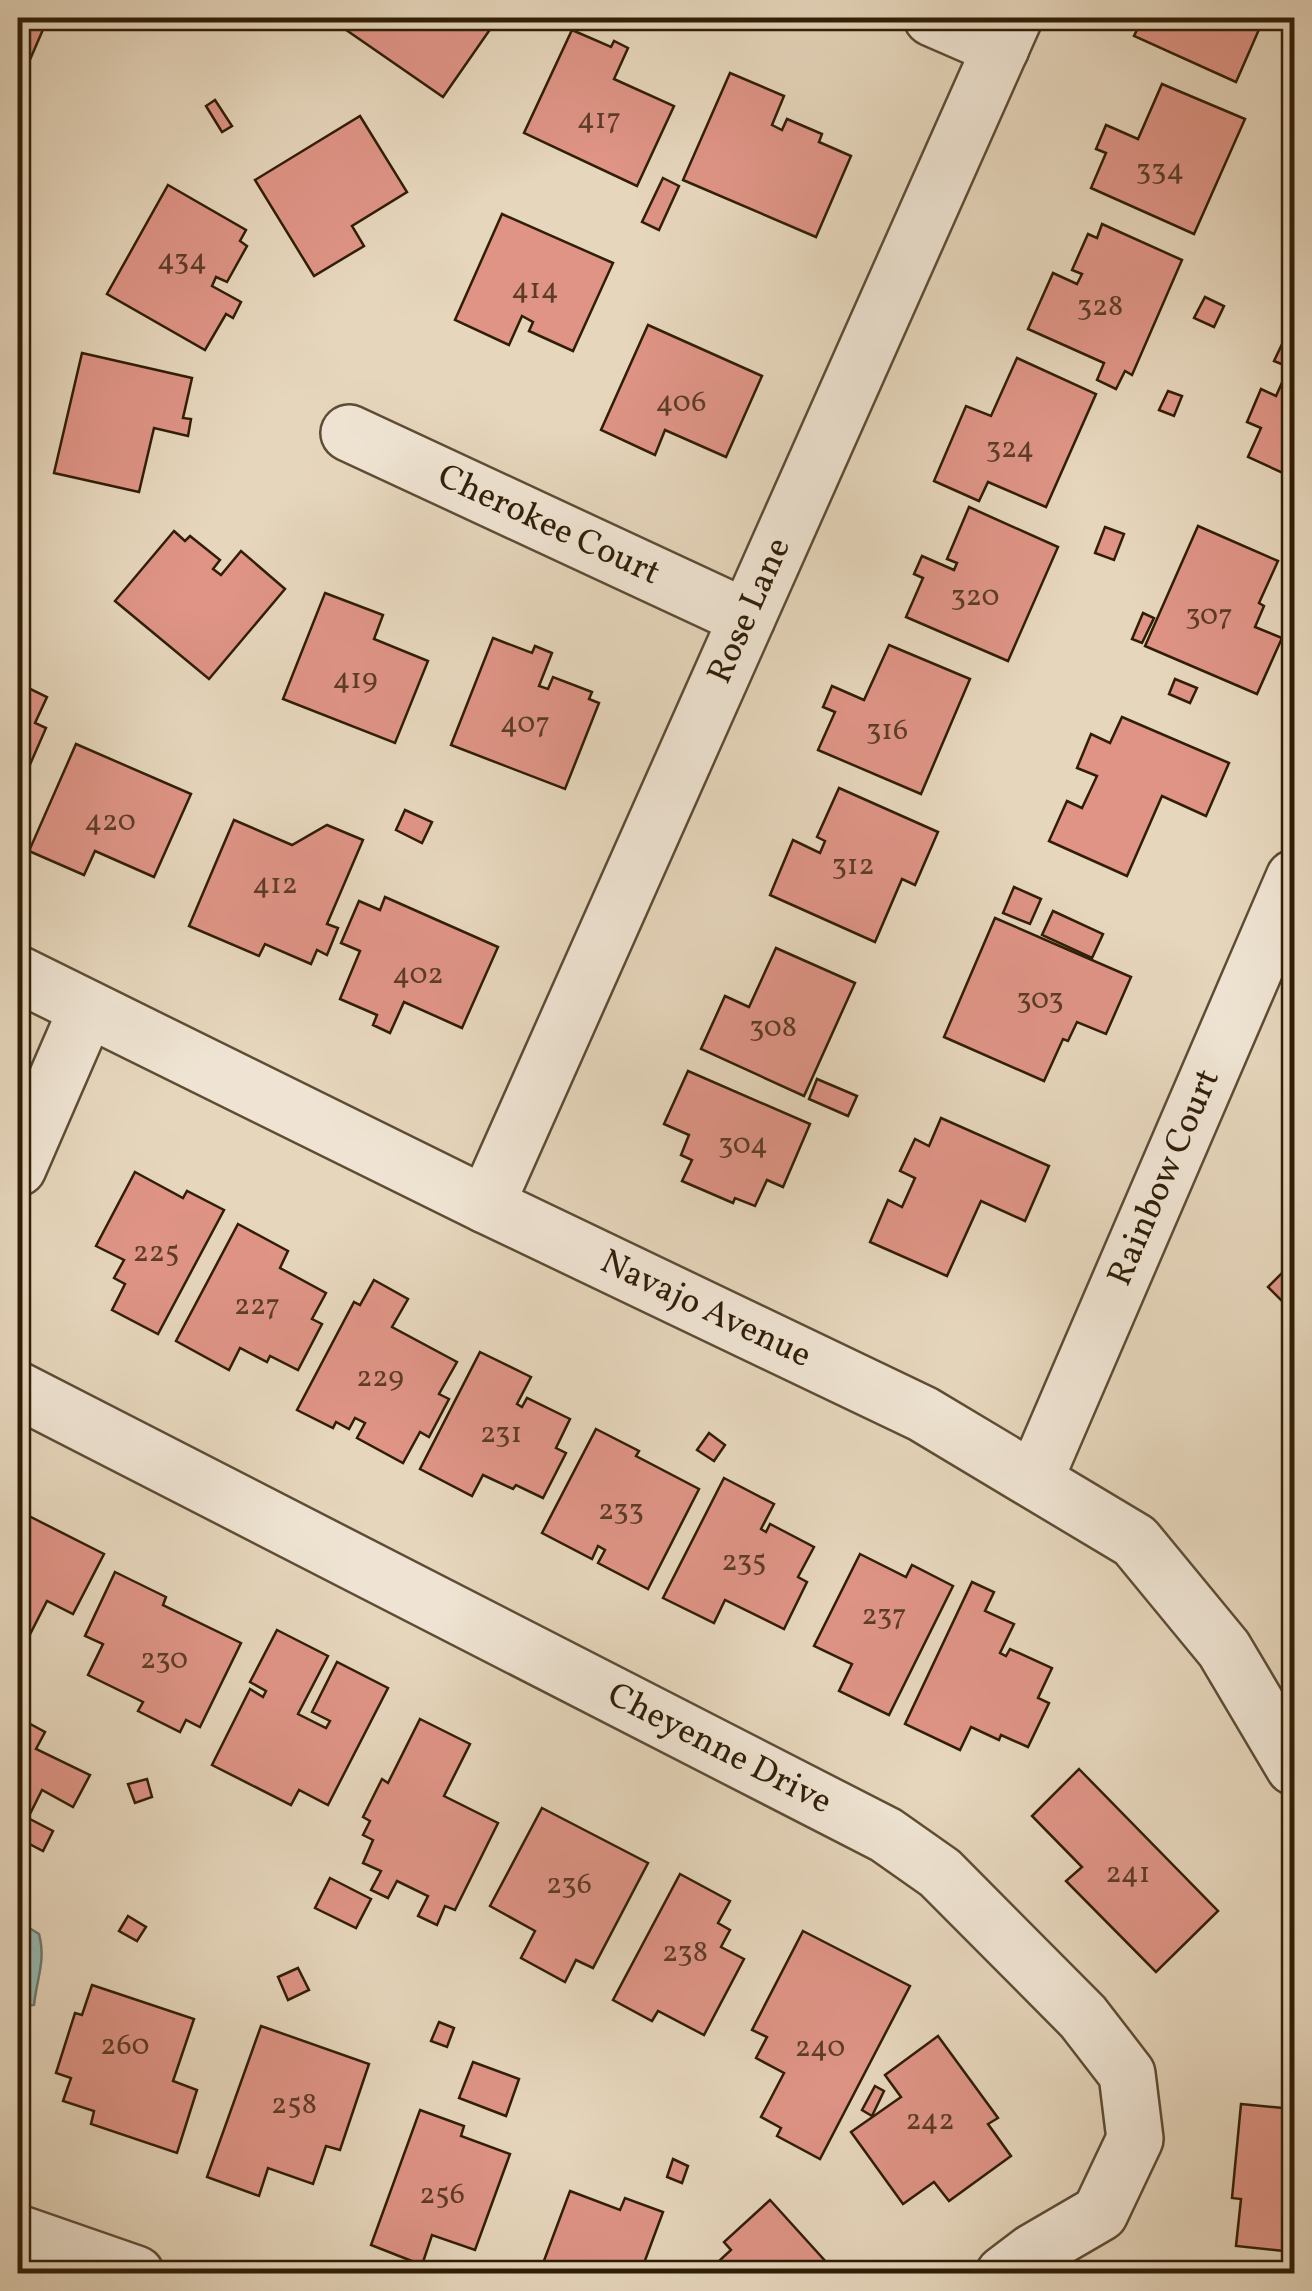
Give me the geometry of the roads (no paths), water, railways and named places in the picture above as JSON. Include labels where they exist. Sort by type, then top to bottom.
[{"type":"street","points":[[932,18],[1008,33]]},
{"type":"street","name":"Rose Lane","points":[[486,1205],[1008,33]]},
{"type":"street","name":"Cherokee Court","points":[[349,433],[747,618]]},
{"type":"street","name":"Rainbow Court","points":[[1034,1479],[1294,878]]},
{"type":"street","name":"Navajo Avenue","points":[[18,974],[486,1205],[923,1414],[1135,1541],[1224,1650],[1294,1767]]},
{"type":"street","points":[[18,1168],[87,1009]]},
{"type":"street","name":"Cheyenne Drive","points":[[18,1390],[886,1835],[940,1873],[1083,2017],[1127,2074],[1135,2139],[1100,2214],[1033,2252],[1004,2274]]},
{"type":"street","points":[[18,2233],[136,2274]]},
{"type":"water","points":[[18,1921],[39,1934],[42,1953],[34,2005],[18,2007]]}]
